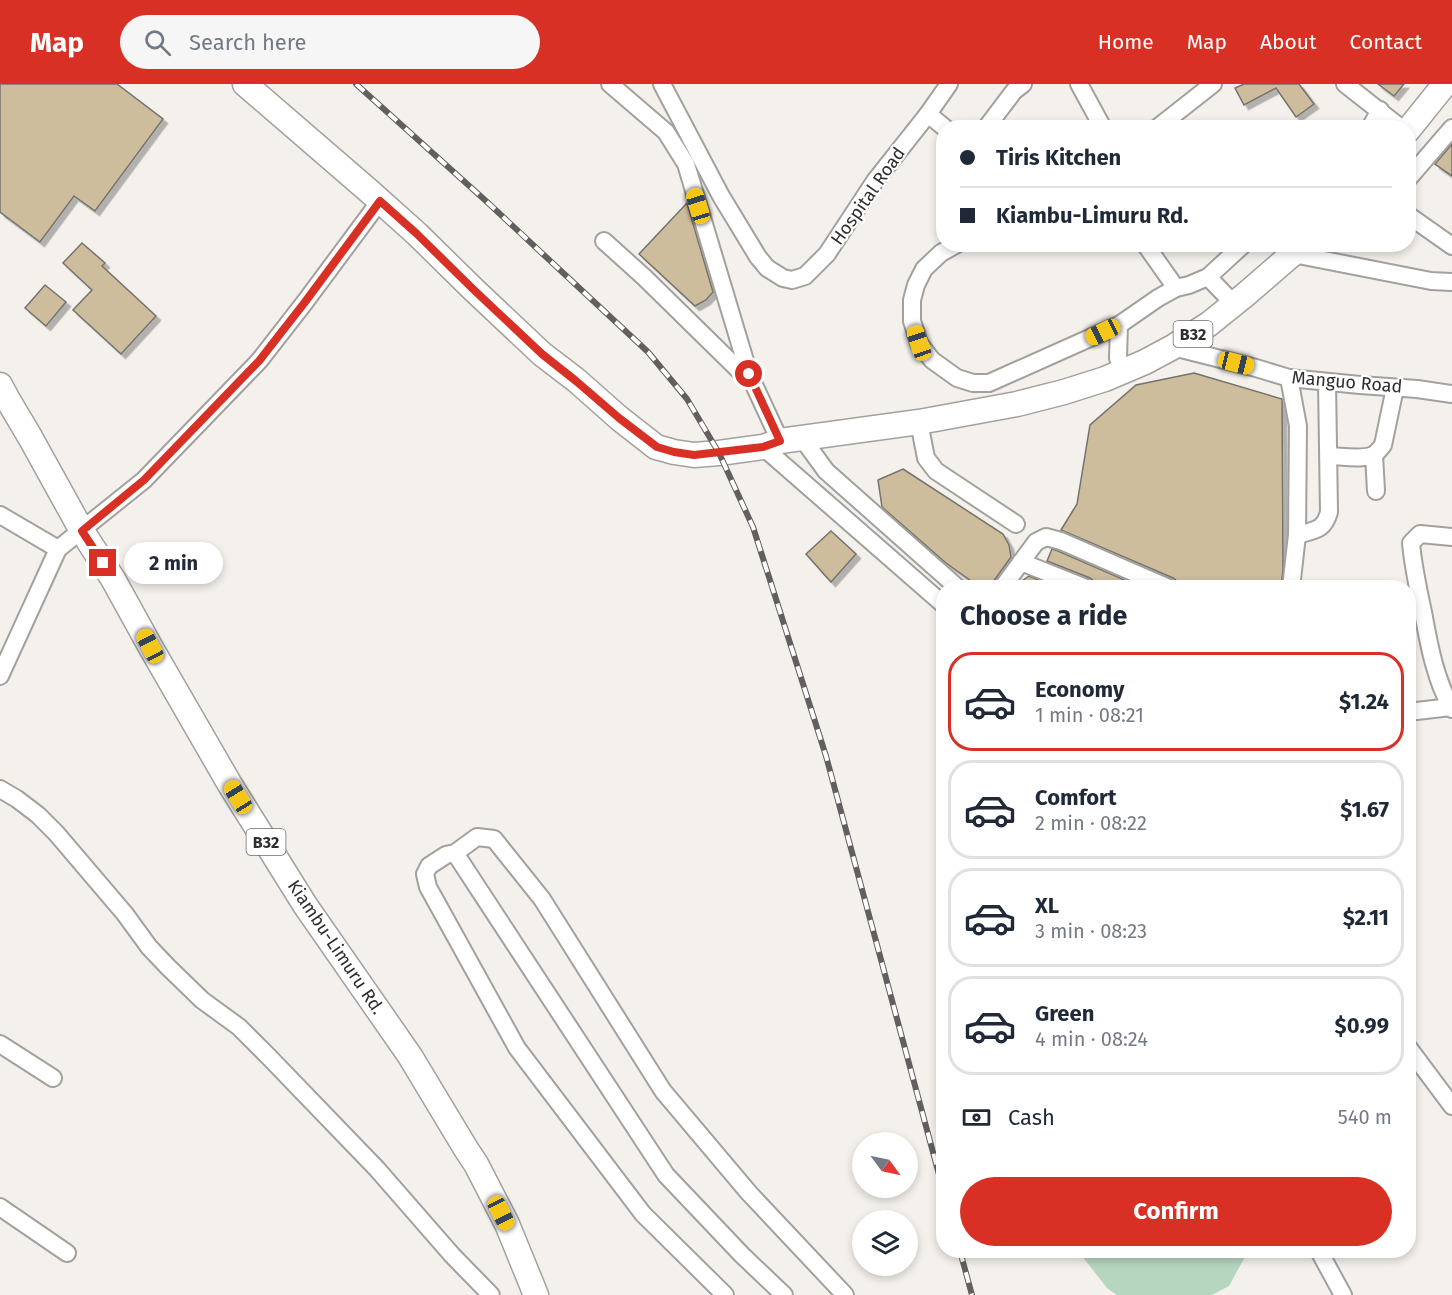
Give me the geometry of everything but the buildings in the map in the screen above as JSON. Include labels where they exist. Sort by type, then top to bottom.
[{"type":"highway","name":"B32","points":[[245,84],[417,234],[542,354],[657,447],[674,452],[694,455],[919,422],[1017,404],[1064,392],[1122,372],[1173,347],[1209,324],[1295,252]]},
{"type":"highway","points":[[1416,120],[1445,84]]},
{"type":"highway","name":"Kiambu-Limuru Rd.","points":[[0,385],[229,783],[305,905],[399,1040],[476,1164],[507,1224],[536,1295]]},
{"type":"street","points":[[610,84],[666,132],[686,164],[753,383],[782,442],[936,597]]},
{"type":"street","points":[[662,84],[690,136],[674,146]]},
{"type":"street","points":[[992,120],[1014,91],[1023,84]]},
{"type":"street","points":[[1079,84],[1099,120]]},
{"type":"street","points":[[1167,120],[1213,84]]},
{"type":"street","points":[[1345,84],[1392,120]]},
{"type":"street","name":"Hospital Road","points":[[690,136],[721,196],[758,257],[767,268],[783,278],[792,280],[805,276],[827,254],[875,182],[928,114],[943,86]]},
{"type":"street","points":[[1374,120],[1380,110]]},
{"type":"street","points":[[928,114],[936,121]]},
{"type":"street","points":[[1416,170],[1452,128]]},
{"type":"street","points":[[0,676],[58,549],[144,480],[259,361],[380,201]]},
{"type":"street","points":[[1416,221],[1452,246]]},
{"type":"street","points":[[604,241],[753,383]]},
{"type":"street","points":[[944,252],[924,269],[916,285],[912,300],[912,321],[919,343],[932,360],[957,378],[973,383],[989,383],[1119,325],[1176,288],[1208,277],[1235,252]]},
{"type":"street","points":[[1151,252],[1176,288]]},
{"type":"street","points":[[1311,252],[1431,281],[1451,281]]},
{"type":"street","points":[[1208,277],[1234,303]]},
{"type":"street","points":[[1119,325],[1118,358],[1122,372]]},
{"type":"street","name":"Manguo Road","points":[[1173,347],[1289,378],[1452,394]]},
{"type":"street","points":[[1289,378],[1298,426],[1297,535],[1291,580]]},
{"type":"street","points":[[1297,535],[1321,528],[1327,522],[1329,512],[1327,382]]},
{"type":"street","points":[[1329,456],[1367,457],[1379,451],[1383,445],[1395,388]]},
{"type":"street","points":[[919,422],[926,458],[936,471],[1016,524]]},
{"type":"street","points":[[782,442],[826,471],[949,580]]},
{"type":"street","points":[[1374,455],[1376,491]]},
{"type":"street","points":[[0,515],[58,549]]},
{"type":"street","points":[[1416,711],[1451,708],[1444,695],[1431,653],[1411,543],[1420,534],[1452,537]]},
{"type":"street","points":[[1008,580],[1036,542],[1046,537],[1061,541],[1151,580]]},
{"type":"street","points":[[1021,562],[1066,580]]},
{"type":"street","points":[[0,789],[38,815],[56,833],[125,914],[148,946],[202,1000],[239,1028],[268,1056],[377,1169],[490,1295]]},
{"type":"street","points":[[725,1295],[643,1214],[517,1048],[428,887],[425,874],[429,866],[446,855],[455,853],[477,837],[494,839],[542,899],[663,1091],[749,1193],[845,1295]]},
{"type":"street","points":[[455,853],[666,1175],[742,1255],[784,1295]]},
{"type":"street","points":[[0,1044],[53,1078]]},
{"type":"street","points":[[1416,1058],[1452,1105]]},
{"type":"street","points":[[0,1207],[67,1253]]},
{"type":"street","points":[[1322,1258],[1343,1295]]},
{"type":"green space","points":[[1083,1258],[1244,1258],[1229,1286],[1212,1295],[1117,1295],[1107,1288]]},
{"type":"railway","points":[[356,84],[648,352],[687,399],[719,453],[753,527],[826,756],[936,1163]]},
{"type":"railway","points":[[962,1258],[972,1295]]},
{"type":"route","points":[[103,563],[82,531],[144,480],[259,361],[380,201],[542,354],[657,447],[694,455],[763,447],[780,441],[749,374]]}]
